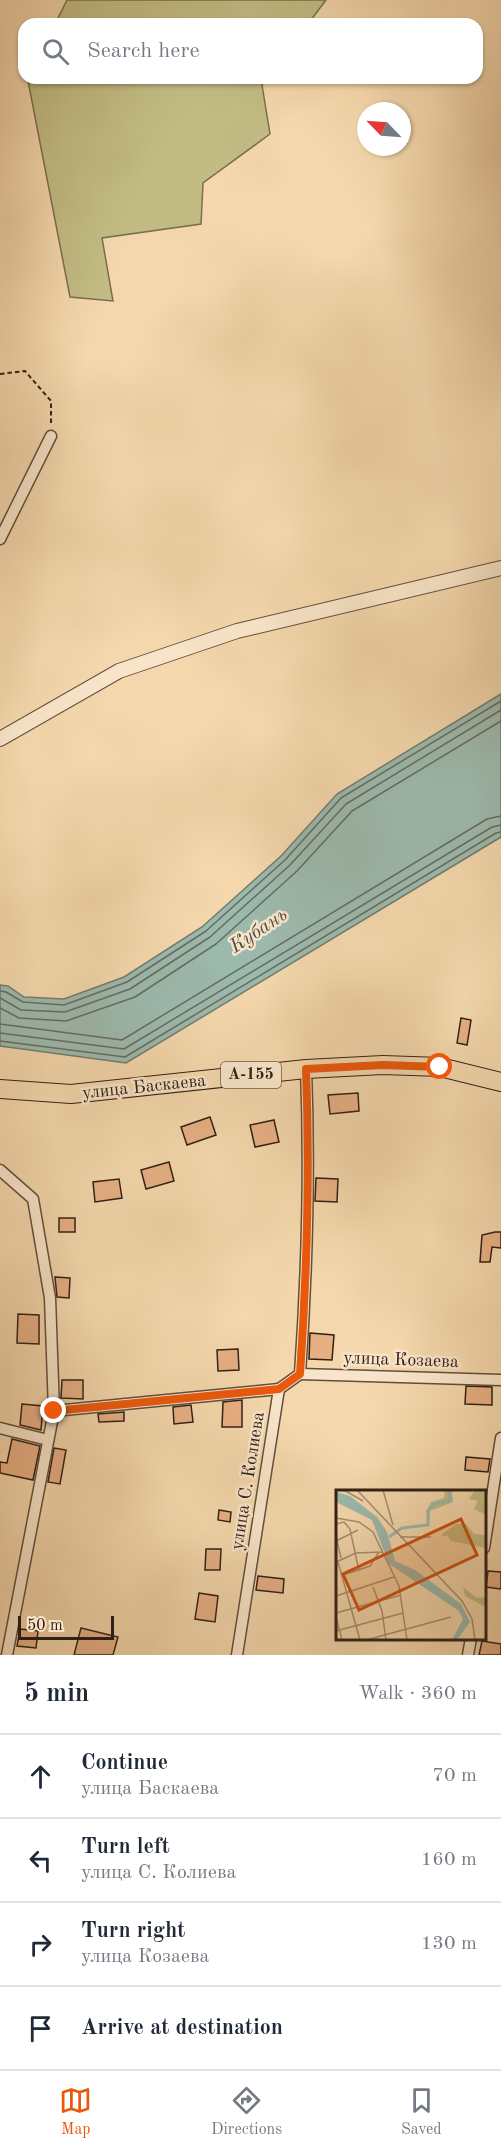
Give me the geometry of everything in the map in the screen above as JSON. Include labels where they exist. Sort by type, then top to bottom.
[{"type":"main road","name":"улица Баскаева","points":[[0,1089],[71,1094],[306,1069],[383,1065],[440,1067],[501,1082]]},
{"type":"street","points":[[0,539],[51,436]]},
{"type":"street","points":[[0,739],[118,671],[140,663],[237,631],[501,568]]},
{"type":"street","points":[[300,1374],[305,1297],[308,1115],[306,1069]]},
{"type":"street","points":[[0,1170],[33,1199],[50,1298],[54,1411],[7,1655]]},
{"type":"street","name":"улица Козаева","points":[[300,1374],[501,1380]]},
{"type":"street","name":"улица С. Колиева","points":[[237,1655],[279,1389],[300,1374]]},
{"type":"street","points":[[54,1411],[279,1389]]},
{"type":"street","points":[[0,1428],[48,1440]]},
{"type":"street","points":[[486,1535],[501,1438]]},
{"type":"street","points":[[468,1655],[471,1640]]},
{"type":"path","points":[[0,374],[25,371],[51,401],[51,436]]},
{"type":"shaded area","points":[[67,0],[326,0],[312,18],[58,18]]},
{"type":"shaded area","points":[[29,84],[263,84],[270,134],[203,183],[201,224],[102,238],[113,301],[70,297]]},
{"type":"water","name":"Кубань","points":[[501,694],[501,837],[126,1063],[0,1046],[0,985],[8,986],[24,997],[64,999],[124,977],[202,927],[281,856],[337,794]]},
{"type":"building","points":[[461,1018],[471,1020],[467,1045],[457,1043]]},
{"type":"building","points":[[358,1093],[359,1111],[330,1114],[328,1095]]},
{"type":"building","points":[[210,1117],[216,1135],[187,1145],[181,1127]]},
{"type":"building","points":[[274,1120],[279,1142],[255,1147],[250,1125]]},
{"type":"building","points":[[169,1162],[174,1181],[146,1189],[141,1170]]},
{"type":"building","points":[[316,1178],[338,1179],[337,1202],[315,1201]]},
{"type":"building","points":[[119,1179],[122,1198],[95,1202],[93,1182]]},
{"type":"building","points":[[59,1218],[75,1218],[75,1232],[59,1232]]},
{"type":"building","points":[[501,1232],[501,1248],[492,1247],[490,1262],[480,1262],[482,1235]]},
{"type":"building","points":[[55,1277],[70,1278],[69,1298],[57,1297]]},
{"type":"building","points":[[18,1314],[39,1315],[39,1344],[17,1343]]},
{"type":"building","points":[[310,1333],[334,1335],[332,1360],[309,1359]]},
{"type":"building","points":[[238,1349],[239,1370],[218,1371],[217,1350]]},
{"type":"building","points":[[62,1380],[83,1380],[83,1399],[61,1398]]},
{"type":"building","points":[[466,1386],[492,1387],[492,1405],[465,1404]]},
{"type":"building","points":[[242,1400],[242,1427],[222,1427],[223,1402]]},
{"type":"building","points":[[22,1404],[43,1406],[41,1430],[20,1425]]},
{"type":"building","points":[[191,1405],[193,1422],[174,1424],[173,1407]]},
{"type":"building","points":[[124,1412],[124,1421],[99,1422],[98,1414]]},
{"type":"building","points":[[12,1439],[40,1446],[33,1480],[0,1473],[0,1462],[7,1463]]},
{"type":"building","points":[[54,1448],[66,1450],[60,1484],[48,1482]]},
{"type":"building","points":[[466,1457],[490,1459],[488,1472],[465,1470]]},
{"type":"building","points":[[219,1510],[231,1512],[230,1522],[218,1520]]},
{"type":"building","points":[[206,1549],[221,1549],[220,1570],[205,1570]]},
{"type":"building","points":[[488,1571],[501,1572],[501,1589],[486,1587]]},
{"type":"building","points":[[258,1576],[284,1579],[283,1593],[256,1590]]},
{"type":"building","points":[[199,1593],[218,1596],[215,1622],[195,1619]]},
{"type":"building","points":[[81,1628],[118,1637],[113,1655],[74,1655]]},
{"type":"building","points":[[20,1629],[38,1631],[36,1648],[17,1646]]},
{"type":"building","points":[[482,1641],[501,1644],[501,1655],[479,1655]]},
{"type":"route","points":[[54,1411],[279,1389],[300,1374],[304,1308],[308,1115],[306,1069],[383,1065],[440,1067]]}]
